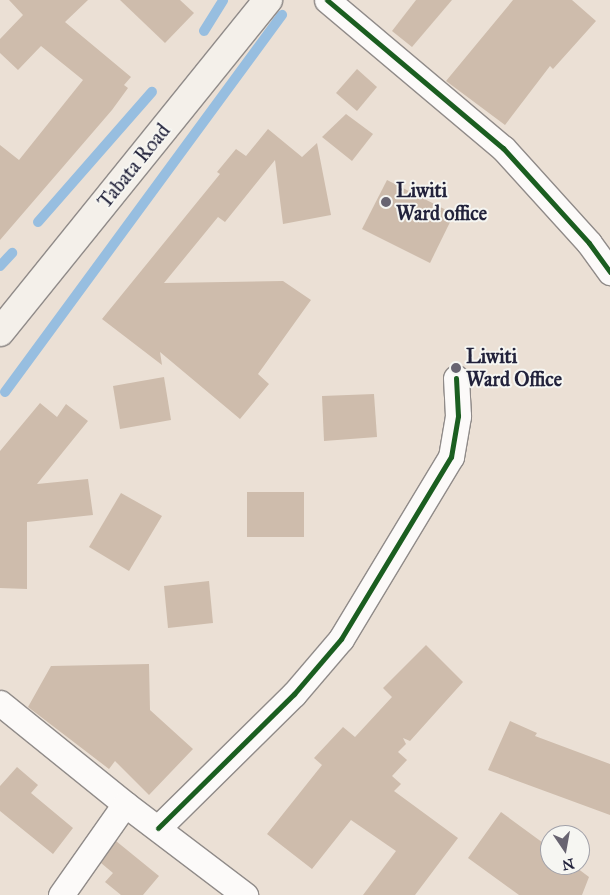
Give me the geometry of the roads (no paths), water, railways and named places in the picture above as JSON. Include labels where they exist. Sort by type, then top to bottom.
[{"type":"main road","name":"Tabata Road","points":[[0,332],[268,0]]},
{"type":"street","points":[[327,0],[503,148],[589,243],[610,272]]},
{"type":"street","points":[[158,828],[294,694],[340,639],[451,457],[458,416],[456,378]]},
{"type":"street","points":[[0,703],[125,804],[245,895]]},
{"type":"street","points":[[61,895],[125,804]]},
{"type":"waterway","points":[[204,31],[223,0]]},
{"type":"waterway","points":[[5,392],[282,15]]},
{"type":"waterway","points":[[38,222],[152,92]]},
{"type":"waterway","points":[[0,266],[12,253]]},
{"type":"place","name":"Liwiti Ward office","points":[[386,202]]},
{"type":"place","name":"Liwiti Ward Office","points":[[456,368]]}]
